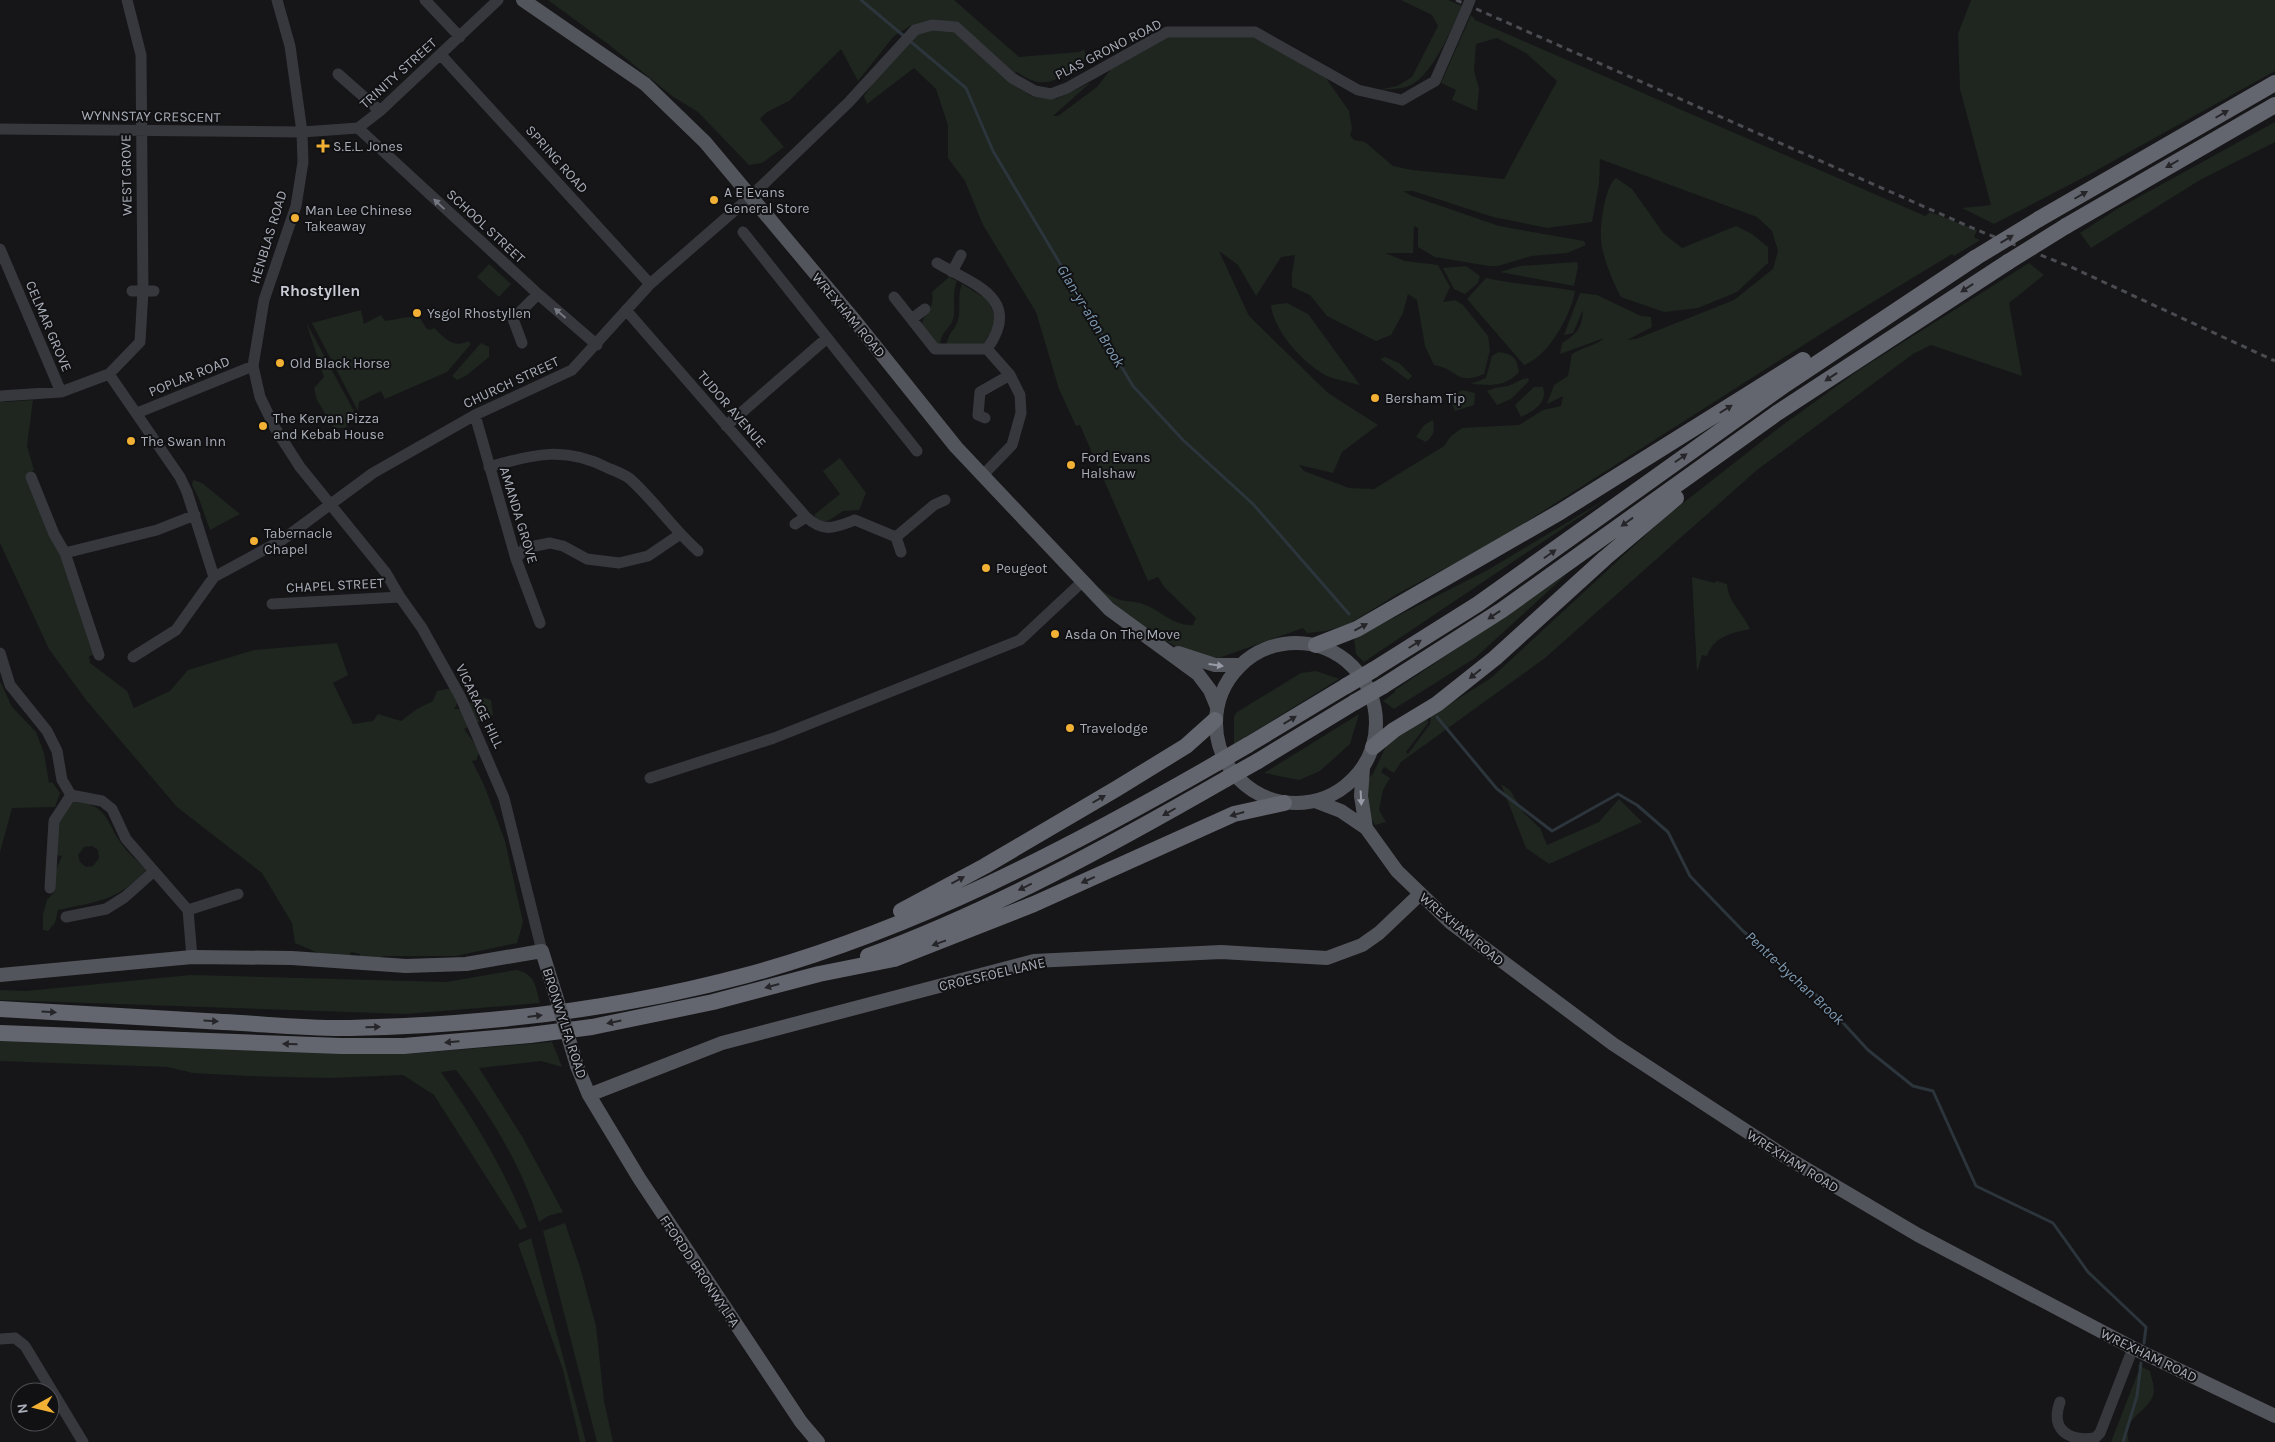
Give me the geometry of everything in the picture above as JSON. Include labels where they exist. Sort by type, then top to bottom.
[{"type":"highway","points":[[0,1009],[347,1028],[503,1019],[597,1008],[748,975],[838,945],[959,897],[1046,856],[1217,763],[1373,670],[1486,598],[1771,395],[1975,258],[2039,219],[2275,84]]},
{"type":"highway","points":[[819,974],[890,948],[988,905],[1080,859],[1258,761],[1383,686],[1510,604],[1777,413],[2008,262],[2066,226],[2275,106]]},
{"type":"highway","points":[[1316,645],[1357,629],[1552,517],[1827,345],[1912,299]]},
{"type":"highway","points":[[1373,747],[1394,730],[1437,704],[1495,658],[1605,558],[1777,413]]},
{"type":"highway","points":[[838,945],[985,866],[1116,789],[1186,746],[1216,713]]},
{"type":"highway","points":[[0,1033],[341,1046],[413,1045],[530,1035],[592,1027],[713,1002],[819,974],[894,959],[963,934],[1034,904],[1234,814],[1284,803]]},
{"type":"main road","name":"WREXHAM ROAD","points":[[523,0],[644,84],[705,142],[749,198],[850,316],[956,447],[1109,609],[1198,674],[1210,690],[1216,713]]},
{"type":"main road","points":[[1289,642],[1316,645],[1339,655],[1359,673],[1371,695],[1376,721],[1373,747],[1362,768],[1342,789],[1315,801],[1284,803],[1257,793],[1234,774],[1220,749],[1216,713],[1225,684],[1240,665],[1262,649],[1289,642]]},
{"type":"main road","name":"WREXHAM ROAD","points":[[1160,646],[1208,664],[1240,665]]},
{"type":"main road","name":"WREXHAM ROAD","points":[[1362,768],[1361,806],[1366,828]]},
{"type":"main road","name":"WREXHAM ROAD","points":[[1315,801],[1342,811],[1366,828],[1398,871],[1419,895],[1451,923],[1515,973],[1613,1044],[1778,1152],[1845,1194],[1918,1235],[2133,1348],[2275,1416]]},
{"type":"main road","name":"CROESFOEL LANE","points":[[589,1095],[722,1043],[1034,961],[1221,952],[1327,958],[1362,945],[1379,933],[1419,895]]},
{"type":"main road","points":[[0,975],[192,958],[292,958],[406,966],[466,964],[542,951]]},
{"type":"main road","name":"BRONWYLFA ROAD","points":[[542,951],[577,1066],[589,1095]]},
{"type":"main road","name":"FFORDD BRONWYLFA","points":[[589,1095],[642,1184],[801,1422],[818,1442]]},
{"type":"street","name":"WEST GROVE","points":[[0,396],[61,392],[108,374],[129,356],[140,342],[143,291],[141,56],[127,0]]},
{"type":"street","name":"HENBLAS ROAD","points":[[253,366],[264,300],[296,206],[303,162],[302,132],[290,46],[277,0]]},
{"type":"street","points":[[425,0],[460,37]]},
{"type":"street","name":"TRINITY STREET","points":[[302,132],[358,128],[380,111],[498,0]]},
{"type":"street","name":"PLAS GRONO ROAD","points":[[749,198],[848,103],[913,33],[932,25],[956,27],[1012,78],[1035,91],[1051,94],[1067,88],[1166,32],[1255,32],[1358,90],[1402,100],[1435,80],[1468,5]]},
{"type":"street","name":"SPRING ROAD","points":[[441,55],[650,284]]},
{"type":"street","points":[[338,74],[380,111]]},
{"type":"street","name":"SCHOOL STREET","points":[[358,128],[596,345]]},
{"type":"street","name":"WYNNSTAY CRESCENT","points":[[0,129],[302,132]]},
{"type":"street","name":"CHURCH STREET","points":[[214,577],[282,540],[373,473],[475,415],[572,370],[650,284],[749,198]]},
{"type":"street","points":[[743,232],[767,252],[827,338],[916,452]]},
{"type":"street","name":"CELMAR GROVE","points":[[0,249],[4,274],[61,392]]},
{"type":"street","points":[[952,272],[961,255]]},
{"type":"street","points":[[937,263],[979,288],[998,305],[1001,324],[988,350]]},
{"type":"street","points":[[522,343],[508,317],[538,294]]},
{"type":"street","points":[[894,297],[913,318],[935,349],[988,350],[1010,375],[1020,395],[1019,421],[1012,445],[983,475]]},
{"type":"street","points":[[913,318],[925,309]]},
{"type":"street","name":"TUDOR AVENUE","points":[[626,310],[806,517]]},
{"type":"street","points":[[726,426],[827,338]]},
{"type":"street","name":"POPLAR ROAD","points":[[137,414],[253,366]]},
{"type":"street","name":"VICARAGE HILL","points":[[253,366],[260,397],[275,428],[300,467],[386,573],[422,628],[461,698],[504,798],[542,951]]},
{"type":"street","points":[[108,374],[180,477],[195,515],[214,577],[176,630],[133,657]]},
{"type":"street","points":[[986,418],[978,415],[980,392],[1010,375]]},
{"type":"street","name":"AMANDA GROVE","points":[[475,415],[516,559],[540,623]]},
{"type":"street","points":[[489,466],[532,454],[562,454],[591,459],[628,477],[679,534],[698,551]]},
{"type":"street","points":[[31,477],[54,534],[65,553],[94,633],[99,655]]},
{"type":"street","points":[[896,537],[931,500],[945,500]]},
{"type":"street","points":[[65,553],[157,530],[195,515]]},
{"type":"street","points":[[795,524],[806,517],[817,527],[833,528],[855,520],[896,537],[901,552]]},
{"type":"street","points":[[516,559],[525,548],[550,543],[564,546],[587,559],[619,563],[648,556],[679,534]]},
{"type":"street","points":[[650,778],[774,738],[1020,640],[1082,582]]},
{"type":"street","name":"CHAPEL STREET","points":[[272,604],[400,597]]},
{"type":"street","points":[[0,653],[10,685],[47,731],[57,751],[62,780],[72,795],[102,801],[112,809],[126,839],[188,910],[192,958]]},
{"type":"street","points":[[50,888],[54,822],[72,795]]},
{"type":"street","points":[[66,917],[106,909],[125,897],[154,871]]},
{"type":"street","points":[[188,910],[238,894]]},
{"type":"street","points":[[0,1339],[15,1338],[25,1346],[83,1442]]},
{"type":"street","points":[[2060,1402],[2056,1420],[2058,1427],[2074,1439],[2095,1438],[2100,1433],[2133,1348]]},
{"type":"shaded area","points":[[548,0],[954,0],[1019,57],[1079,52],[1084,49],[1086,56],[1082,66],[1057,79],[1043,82],[1035,81],[1017,72],[1007,78],[1031,96],[1056,99],[1090,83],[1053,116],[1058,116],[1097,87],[1111,69],[1169,37],[1254,37],[1323,74],[1349,111],[1352,129],[1350,135],[1354,140],[1365,142],[1393,166],[1412,170],[1504,179],[1557,81],[1526,53],[1497,38],[1476,44],[1474,71],[1479,88],[1477,111],[1452,100],[1456,90],[1441,83],[1471,15],[1475,20],[1925,216],[1930,212],[1977,230],[1974,237],[1980,240],[1954,256],[1952,254],[1835,325],[1493,543],[1399,593],[1349,624],[1326,631],[1307,633],[1303,628],[1219,658],[1187,652],[1152,634],[1129,618],[1087,578],[1115,598],[1143,604],[1179,623],[1193,625],[1196,618],[1165,588],[1158,577],[1148,581],[1080,425],[1076,426],[1059,389],[1036,312],[983,225],[965,181],[948,158],[948,125],[936,89],[914,68],[867,104],[864,96],[912,25],[894,36],[858,81],[841,49],[789,101],[767,112],[760,119],[784,147],[762,163],[749,165],[698,112],[672,96],[612,47]],"holes":[[[1600,159],[1757,217],[1772,231],[1778,251],[1773,269],[1734,300],[1636,339],[1627,340],[1652,327],[1651,317],[1641,316],[1597,295],[1580,293],[1564,335],[1573,333],[1583,310],[1580,326],[1571,337],[1562,343],[1560,354],[1604,338],[1572,354],[1568,376],[1554,385],[1547,404],[1563,396],[1561,406],[1543,410],[1519,425],[1462,428],[1451,436],[1444,446],[1374,489],[1349,488],[1304,471],[1299,465],[1333,473],[1342,452],[1378,425],[1328,393],[1249,316],[1219,251],[1238,265],[1256,296],[1281,257],[1295,255],[1292,287],[1310,295],[1327,316],[1376,341],[1391,335],[1403,313],[1408,294],[1417,300],[1425,346],[1434,365],[1467,378],[1484,374],[1490,350],[1488,336],[1463,305],[1455,300],[1443,302],[1450,287],[1438,265],[1405,261],[1385,253],[1413,253],[1414,226],[1418,228],[1418,247],[1435,257],[1489,266],[1498,266],[1531,256],[1567,253],[1586,245],[1584,241],[1499,226],[1412,196],[1403,191],[1413,191],[1493,217],[1547,228],[1592,222],[1599,184]]]},
{"type":"shaded area","points":[[1401,0],[1448,0],[1462,6],[1440,52],[1424,74],[1406,87],[1379,90],[1397,86],[1412,77],[1438,26],[1432,15]]},
{"type":"shaded area","points":[[1971,0],[2275,0],[2275,71],[2090,174],[1994,224],[1962,208],[1991,205],[1960,89],[1958,34]]},
{"type":"shaded area","points":[[2275,122],[2275,142],[2200,180],[2091,248],[2080,233],[2117,209]]},
{"type":"shaded area","points":[[1616,178],[1632,189],[1664,234],[1682,248],[1736,226],[1752,234],[1768,247],[1768,263],[1737,292],[1698,308],[1664,312],[1621,297],[1608,268],[1601,238],[1602,215],[1606,197],[1612,182]]},
{"type":"shaded area","points":[[1577,262],[1578,267],[1574,286],[1500,272],[1520,266]]},
{"type":"shaded area","points":[[2029,263],[2044,275],[2009,303],[2022,376],[1931,345],[1913,354],[1757,470],[1545,658],[1401,762],[1394,773],[1384,767],[1381,772],[1390,778],[1383,790],[1379,810],[1386,822],[1375,825],[1365,808],[1365,782],[1373,774],[1387,744],[1427,719],[1428,723],[1406,752],[1408,754],[1430,724],[1431,716],[1491,678],[1664,518],[1780,427],[1859,370]]},
{"type":"shaded area","points":[[489,264],[511,284],[499,297],[477,277]]},
{"type":"shaded area","points":[[1466,266],[1480,276],[1478,283],[1465,294],[1454,289],[1443,268]]},
{"type":"shaded area","points":[[949,277],[957,281],[954,292],[954,314],[952,322],[943,335],[940,347],[922,325],[932,303],[932,292]]},
{"type":"shaded area","points":[[1486,278],[1575,291],[1569,312],[1557,334],[1533,361],[1524,365],[1467,299]]},
{"type":"shaded area","points":[[962,284],[988,300],[997,321],[983,345],[946,348],[948,338],[958,320]]},
{"type":"shaded area","points":[[1287,303],[1308,314],[1360,385],[1325,375],[1307,362],[1290,345],[1277,325],[1271,305]]},
{"type":"shaded area","points":[[361,310],[364,324],[381,315],[385,321],[415,317],[420,318],[426,328],[430,330],[434,328],[449,341],[458,344],[468,341],[471,344],[447,372],[385,399],[381,391],[359,402],[358,411],[312,323]]},
{"type":"shaded area","points":[[306,322],[356,415],[345,428],[334,428],[317,400],[314,388],[324,377]]},
{"type":"shaded area","points":[[481,343],[489,347],[489,357],[467,375],[457,380],[452,376]]},
{"type":"shaded area","points":[[1499,352],[1514,357],[1519,372],[1508,381],[1502,383],[1491,385],[1471,384],[1486,378],[1492,356]]},
{"type":"shaded area","points":[[1385,357],[1399,363],[1412,376],[1408,380],[1380,359]]},
{"type":"shaded area","points":[[1528,378],[1529,381],[1511,399],[1497,405],[1487,391],[1508,386]]},
{"type":"shaded area","points":[[1534,387],[1543,387],[1544,398],[1539,406],[1521,417],[1515,405]]},
{"type":"shaded area","points":[[1462,390],[1475,393],[1474,405],[1455,411],[1450,399]]},
{"type":"shaded area","points":[[2,399],[4,402],[33,400],[27,446],[34,470],[29,473],[91,635],[95,655],[89,656],[90,663],[127,691],[134,708],[170,691],[188,670],[254,650],[337,643],[348,675],[333,683],[353,724],[373,721],[378,714],[401,721],[417,709],[433,701],[437,691],[452,688],[458,702],[454,709],[461,709],[478,696],[491,700],[493,715],[464,729],[480,751],[476,760],[472,761],[484,785],[505,841],[523,922],[517,943],[456,956],[384,956],[372,960],[359,957],[360,954],[351,952],[350,958],[328,957],[295,943],[292,923],[262,873],[177,807],[86,700],[49,649],[0,543],[0,400]]},
{"type":"shaded area","points":[[1433,420],[1433,432],[1426,442],[1416,437],[1424,425]]},
{"type":"shaded area","points":[[840,458],[866,493],[859,510],[843,511],[828,521],[820,522],[814,515],[840,494],[823,471]]},
{"type":"shaded area","points":[[193,480],[202,483],[240,514],[210,530],[192,485]]},
{"type":"shaded area","points":[[1608,498],[1364,662],[1356,654],[1354,638],[1486,571]]},
{"type":"shaded area","points":[[1566,575],[1475,658],[1394,709],[1383,701],[1395,690]]},
{"type":"shaded area","points":[[1692,577],[1727,584],[1733,602],[1750,629],[1724,636],[1714,644],[1707,656],[1702,655],[1697,672]]},
{"type":"shaded area","points":[[1316,671],[1339,679],[1234,744],[1234,716],[1237,712],[1301,673]]},
{"type":"shaded area","points":[[0,681],[12,707],[36,732],[44,753],[49,783],[52,782],[60,793],[55,807],[12,808],[0,852]]},
{"type":"shaded area","points":[[1359,714],[1350,744],[1320,771],[1299,780],[1264,773]]},
{"type":"shaded area","points":[[1501,784],[1510,790],[1524,813],[1540,828],[1547,845],[1599,822],[1619,799],[1642,822],[1549,864],[1526,848]]},
{"type":"shaded area","points":[[74,801],[86,803],[101,811],[124,847],[146,870],[135,881],[106,899],[58,910],[55,923],[48,931],[43,930],[43,914],[47,900],[55,891],[55,872],[62,856],[56,855],[58,825],[63,811]],"holes":[[[92,846],[98,850],[99,858],[93,866],[86,867],[80,862],[78,855],[84,847]]]},
{"type":"shaded area","points":[[516,970],[527,974],[534,982],[540,1003],[406,1014],[0,1000],[0,990],[26,991],[191,975],[446,982]]},
{"type":"shaded area","points":[[0,1039],[407,1054],[552,1042],[562,1067],[541,1061],[479,1068],[523,1138],[563,1212],[548,1216],[539,1222],[524,1181],[504,1142],[456,1070],[441,1072],[478,1128],[500,1167],[527,1227],[520,1230],[434,1095],[403,1075],[329,1078],[248,1076],[193,1073],[167,1067],[0,1061]]},
{"type":"shaded area","points":[[565,1223],[580,1267],[596,1326],[604,1401],[613,1442],[597,1442],[543,1231]]},
{"type":"shaded area","points":[[531,1238],[586,1442],[580,1442],[563,1370],[518,1244]]},
{"type":"shaded area","points":[[2138,1365],[2150,1371],[2154,1388],[2152,1398],[2132,1420],[2127,1433],[2129,1442],[2111,1442],[2139,1370]]},
{"type":"waterway","name":"Glan-yr-afon Brook","points":[[861,0],[966,88],[993,151],[1133,386],[1183,440],[1253,504],[1349,614]]},
{"type":"waterway","name":"Pentre-bychan Brook","points":[[1437,717],[1497,789],[1552,831],[1618,794],[1637,805],[1668,832],[1690,876],[1743,931],[1823,1001],[1868,1050],[1913,1086],[1933,1091],[1976,1186],[2053,1223],[2088,1272],[2146,1327],[2144,1343]]},
{"type":"waterway","name":"Pentre-bychan Brook","points":[[2123,1442],[2137,1396],[2141,1363]]},
{"type":"railway","points":[[1456,0],[1977,230],[2071,267],[2275,361]]},
{"type":"place","name":"S.E.L. Jones","points":[[323,146]]},
{"type":"place","name":"A E Evans General Store","points":[[714,200]]},
{"type":"place","name":"Man Lee Chinese Takeaway","points":[[295,218]]},
{"type":"place","name":"Ysgol Rhostyllen","points":[[417,313]]},
{"type":"place","name":"Old Black Horse","points":[[280,363]]},
{"type":"place","name":"Bersham Tip","points":[[1375,398]]},
{"type":"place","name":"The Kervan Pizza and Kebab House","points":[[263,426]]},
{"type":"place","name":"The Swan Inn","points":[[131,441]]},
{"type":"place","name":"Ford Evans Halshaw","points":[[1071,465]]},
{"type":"place","name":"Tabernacle Chapel","points":[[254,541]]},
{"type":"place","name":"Peugeot","points":[[986,568]]},
{"type":"place","name":"Asda On The Move","points":[[1055,634]]},
{"type":"place","name":"Travelodge","points":[[1070,728]]},
{"type":"district","name":"Rhostyllen","points":[[320,290]]}]
